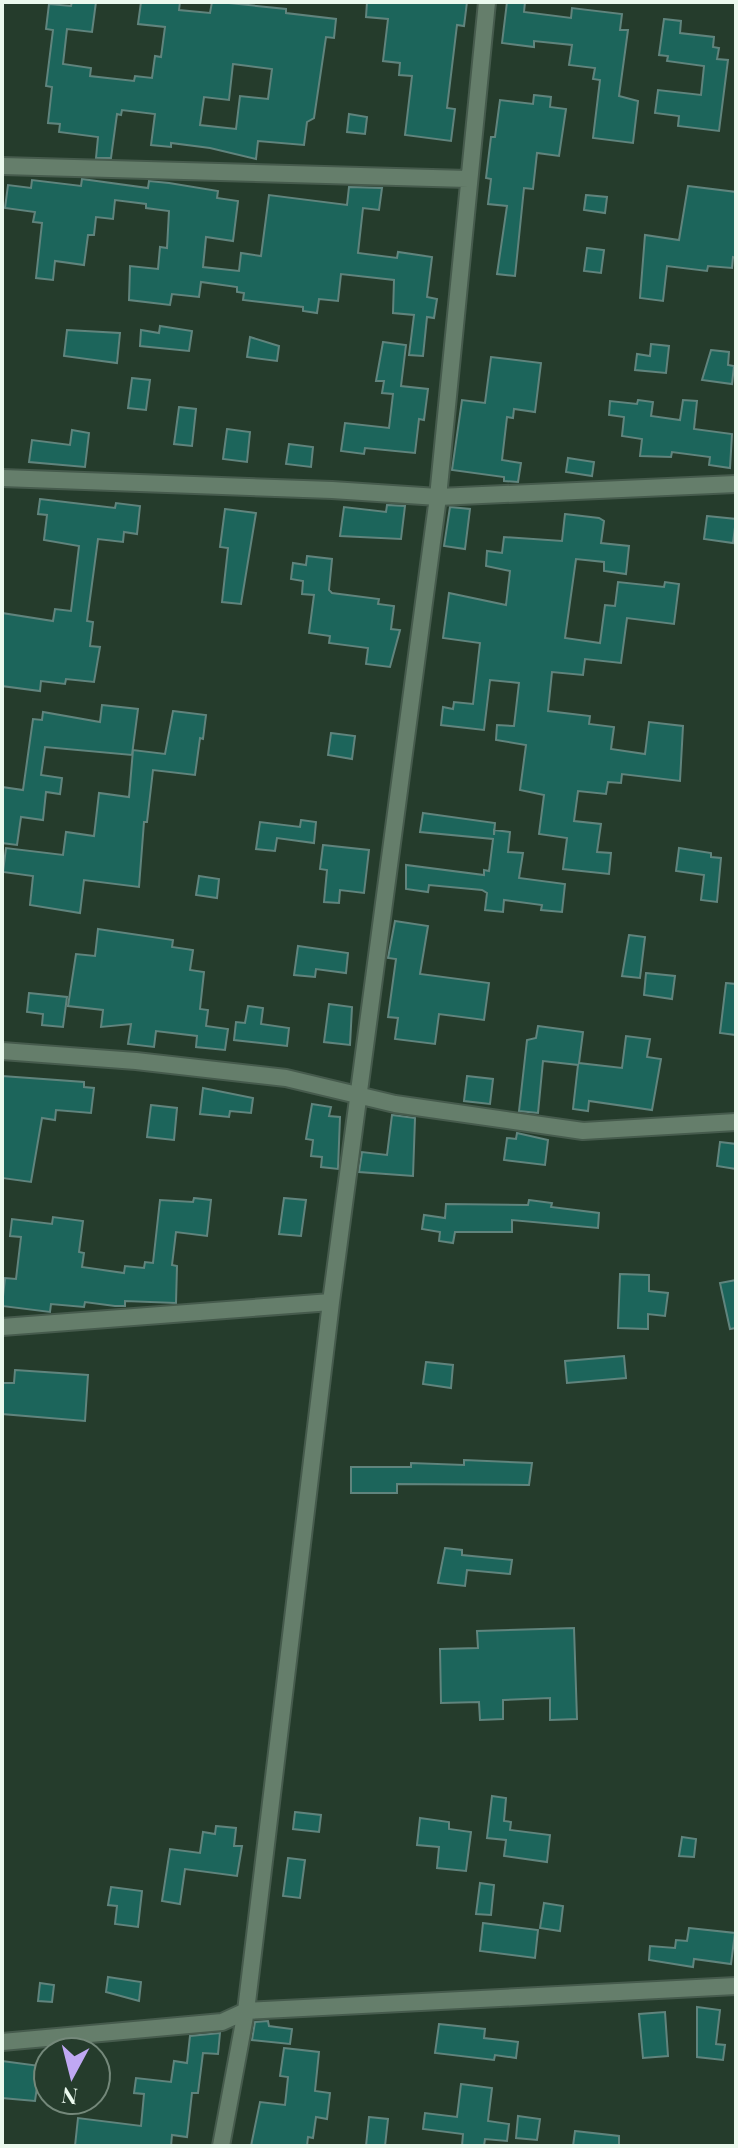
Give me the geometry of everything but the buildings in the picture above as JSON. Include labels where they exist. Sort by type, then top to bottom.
[{"type":"street","points":[[221,2146],[246,2011],[331,1302],[438,497],[487,2]]},
{"type":"street","points":[[2,166],[468,179]]},
{"type":"street","points":[[2,478],[438,497],[736,484]]},
{"type":"street","points":[[2,1051],[217,1069],[286,1078],[358,1096],[583,1131],[736,1122]]},
{"type":"street","points":[[2,1327],[331,1302]]},
{"type":"street","points":[[2,2042],[222,2022],[246,2011],[736,1986]]}]
